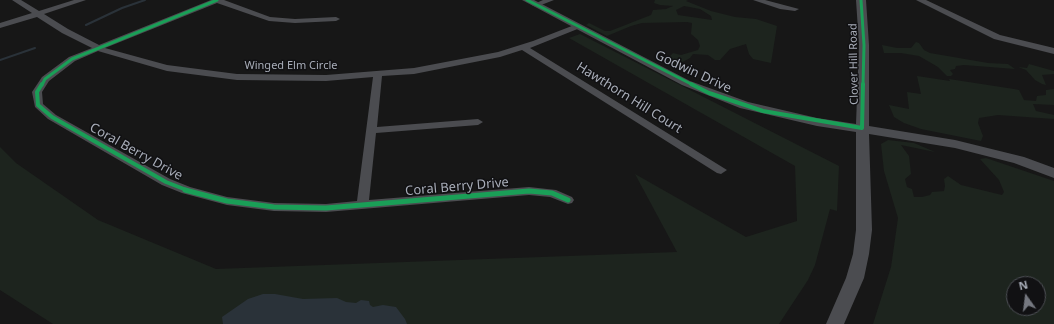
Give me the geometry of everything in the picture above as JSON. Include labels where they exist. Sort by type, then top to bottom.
[{"type":"street","name":"Winged Elm Circle","points":[[16,0],[36,14],[96,48],[142,63],[211,75],[298,78],[378,75],[452,65],[523,47],[577,26]]},
{"type":"street","points":[[0,26],[82,0]]},
{"type":"street","points":[[217,0],[269,19],[294,21],[336,19]]},
{"type":"street","name":"Coral Berry Drive","points":[[217,0],[96,48],[60,66],[40,86],[36,97],[38,105],[52,117],[166,182],[207,196],[274,207],[326,208],[529,191],[552,193],[568,200]]},
{"type":"street","name":"Godwin Drive","points":[[527,0],[686,83],[726,100],[776,114],[977,149],[1018,160],[1054,173]]},
{"type":"street","points":[[536,5],[550,0]]},
{"type":"street","points":[[756,0],[780,7],[795,9]]},
{"type":"street","name":"Clover Hill Road","points":[[835,324],[855,278],[861,254],[864,230],[862,128],[864,45],[861,0]]},
{"type":"street","points":[[920,0],[997,37],[1054,51]]},
{"type":"street","name":"Hawthorn Hill Court","points":[[523,47],[721,170]]},
{"type":"street","points":[[363,205],[373,130],[378,75]]},
{"type":"street","points":[[373,130],[478,122]]},
{"type":"shaded area","points":[[655,0],[688,0],[686,1],[711,11],[735,17],[756,19],[777,26],[771,63],[753,59],[749,54],[746,44],[730,49],[720,60],[715,60],[708,55],[693,54],[690,58],[677,65],[671,65],[667,59],[673,53],[681,55],[698,50],[700,46],[698,40],[691,34],[692,23],[642,23],[607,36],[586,25],[589,23],[605,31],[610,31],[651,15],[653,10],[666,9],[673,6],[654,3]],"holes":[[[684,6],[700,9],[711,16],[712,20],[678,15],[676,10]]]},
{"type":"shaded area","points":[[580,34],[839,166],[837,211],[830,209],[815,265],[808,280],[779,324],[53,324],[0,290],[0,147],[16,163],[98,220],[216,269],[677,252],[635,174],[746,237],[797,221],[795,166],[569,38]]},
{"type":"shaded area","points":[[916,42],[919,43],[924,50],[930,53],[988,63],[1008,64],[1015,69],[964,65],[956,66],[955,69],[950,70],[953,74],[951,76],[947,76],[938,67],[919,56],[901,53],[884,53],[882,45],[897,48],[911,48]]},
{"type":"shaded area","points":[[1029,64],[1054,71],[1054,74],[1042,75],[1046,85],[1035,80],[1026,70],[1018,67],[1027,68]]},
{"type":"shaded area","points":[[917,76],[950,81],[949,79],[1019,90],[1024,100],[1036,101],[1037,96],[1046,95],[1046,90],[1054,89],[1054,105],[1033,104],[1036,111],[1054,115],[1054,119],[998,115],[979,118],[978,123],[983,136],[981,141],[921,129],[904,123],[894,117],[889,105],[909,109],[907,92],[921,94]]},
{"type":"shaded area","points":[[888,140],[914,143],[935,152],[901,145],[909,156],[911,174],[905,179],[907,187],[912,189],[914,197],[922,197],[930,195],[932,192],[944,191],[944,179],[948,176],[961,185],[1002,195],[1004,192],[999,180],[980,159],[986,158],[1054,181],[1054,324],[873,324],[891,267],[898,218],[884,171],[881,144]]},
{"type":"shaded area","points":[[263,294],[275,294],[303,299],[337,298],[346,302],[356,303],[361,300],[369,301],[370,305],[373,307],[383,305],[396,307],[407,324],[223,324],[222,317],[248,299]]},
{"type":"waterway","points":[[86,25],[122,8],[145,0]]},
{"type":"waterway","points":[[0,60],[35,48]]},
{"type":"cycle path","points":[[217,0],[72,59],[45,79],[37,92],[38,105],[52,117],[166,182],[186,190],[227,201],[274,207],[326,208],[529,191],[552,193],[568,200]]},
{"type":"cycle path","points":[[527,0],[709,93],[763,111],[862,128],[864,45],[861,0]]}]
